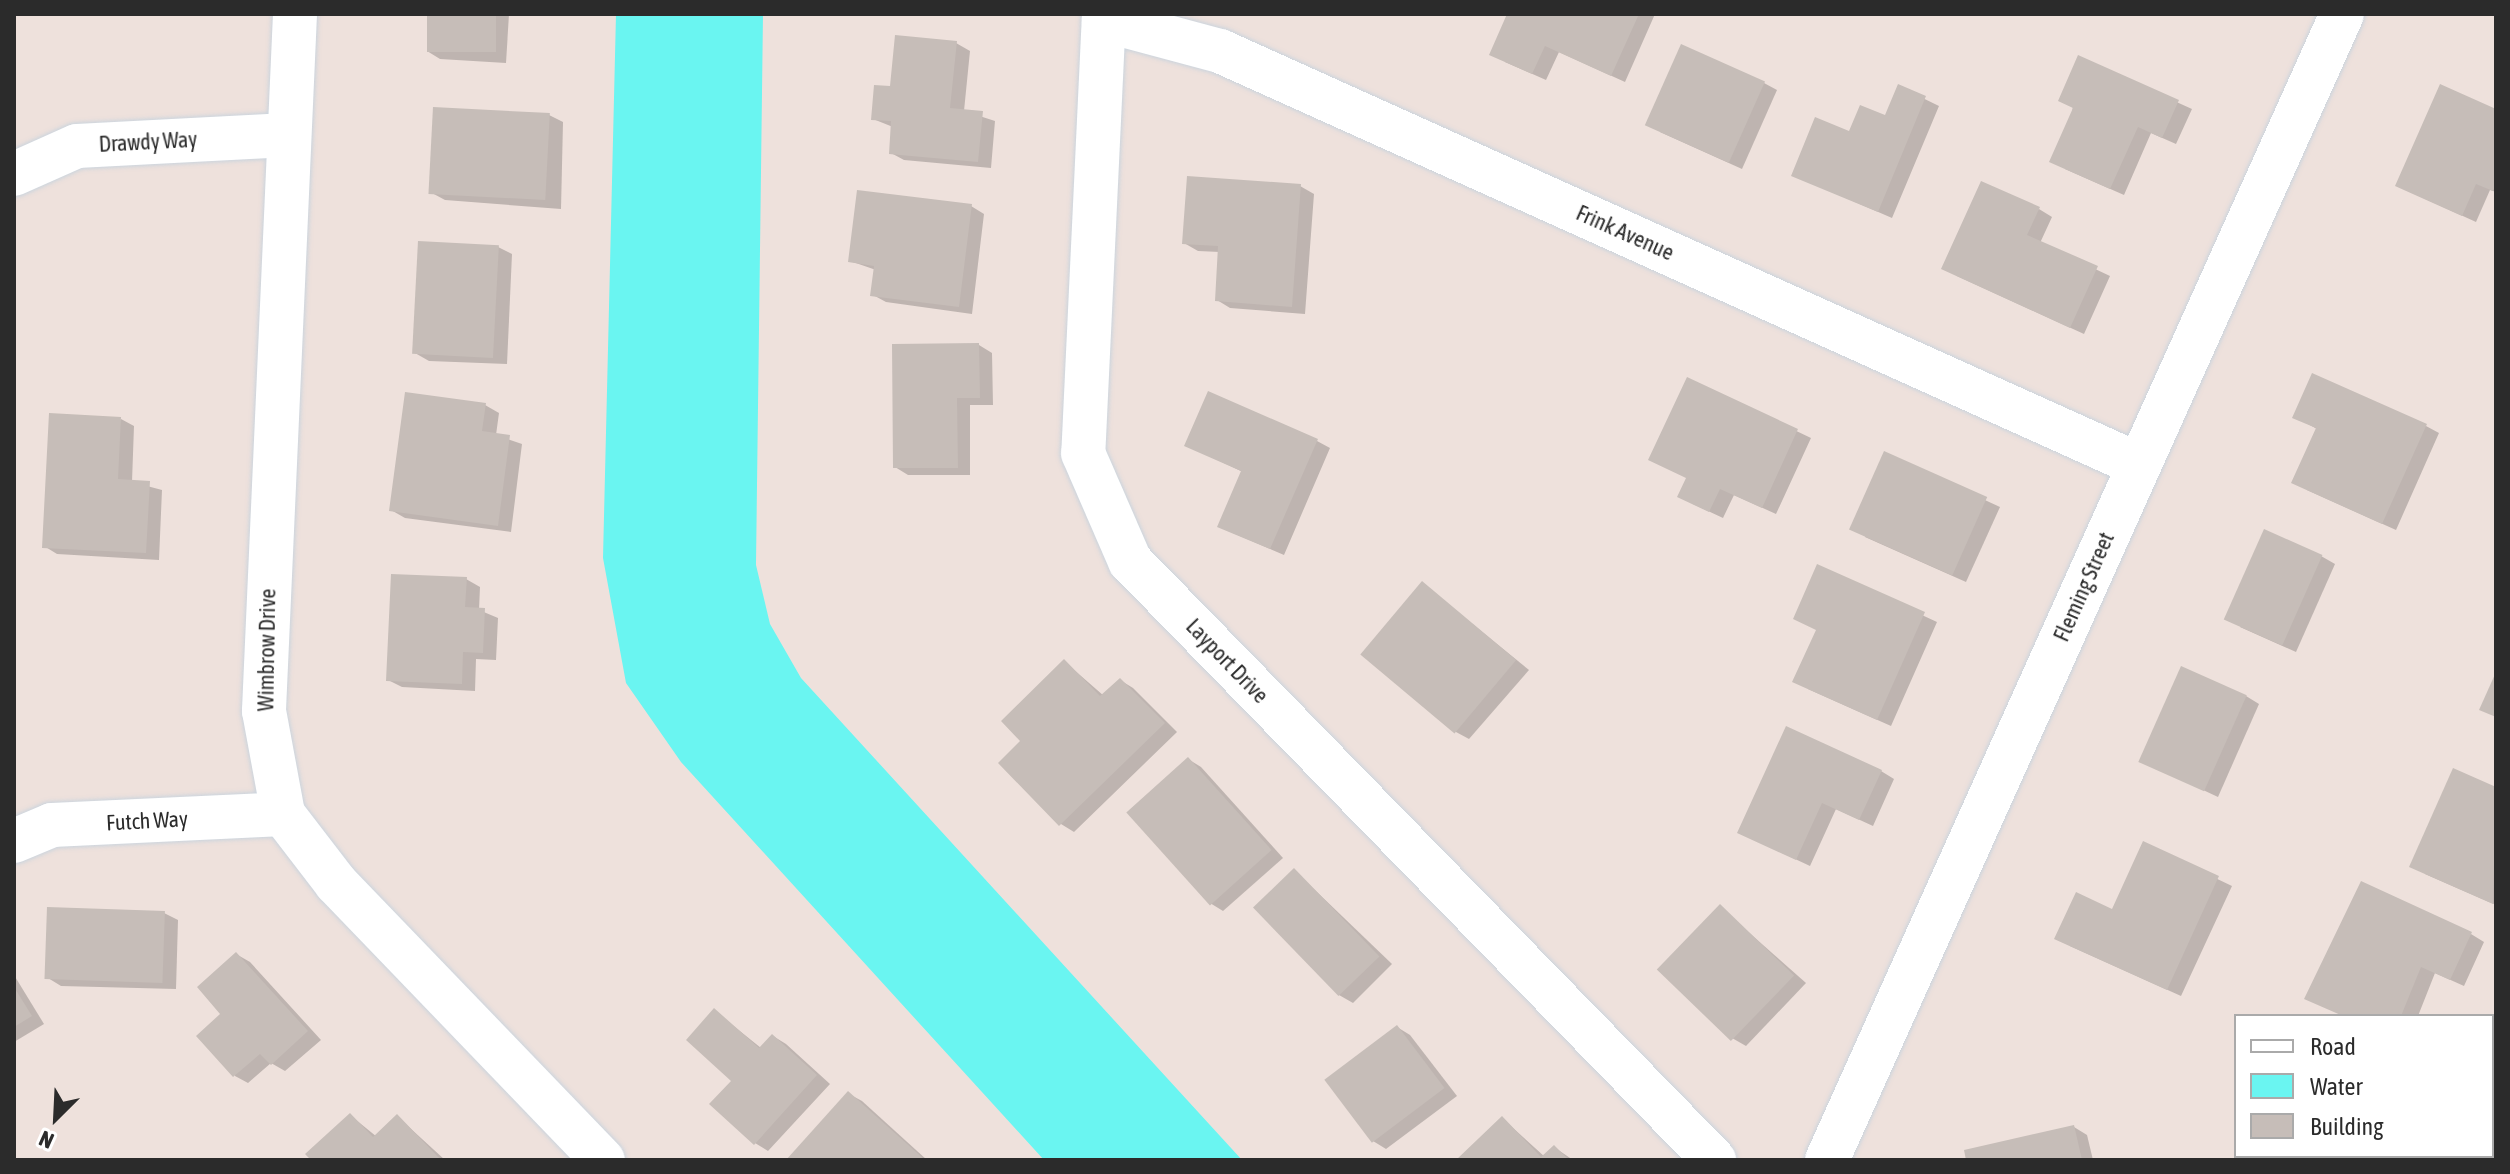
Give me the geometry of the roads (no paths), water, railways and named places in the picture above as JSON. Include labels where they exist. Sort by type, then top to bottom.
[{"type":"street","name":"Wimbrow Drive","points":[[295,14],[264,711],[283,814],[336,883],[597,1158]]},
{"type":"street","name":"Fleming Street","points":[[1827,1160],[2342,14]]},
{"type":"street","name":"Frink Avenue","points":[[1104,17],[1220,51],[2139,465]]},
{"type":"street","name":"Layport Drive","points":[[1104,17],[1083,453],[1130,561],[1714,1160]]},
{"type":"street","name":"Drawdy Way","points":[[14,174],[77,146],[288,135]]},
{"type":"street","name":"Futch Way","points":[[14,841],[52,825],[283,814]]},
{"type":"water","points":[[616,14],[763,14],[756,565],[770,624],[801,678],[1242,1160],[1044,1160],[681,762],[626,683],[603,558]]}]
